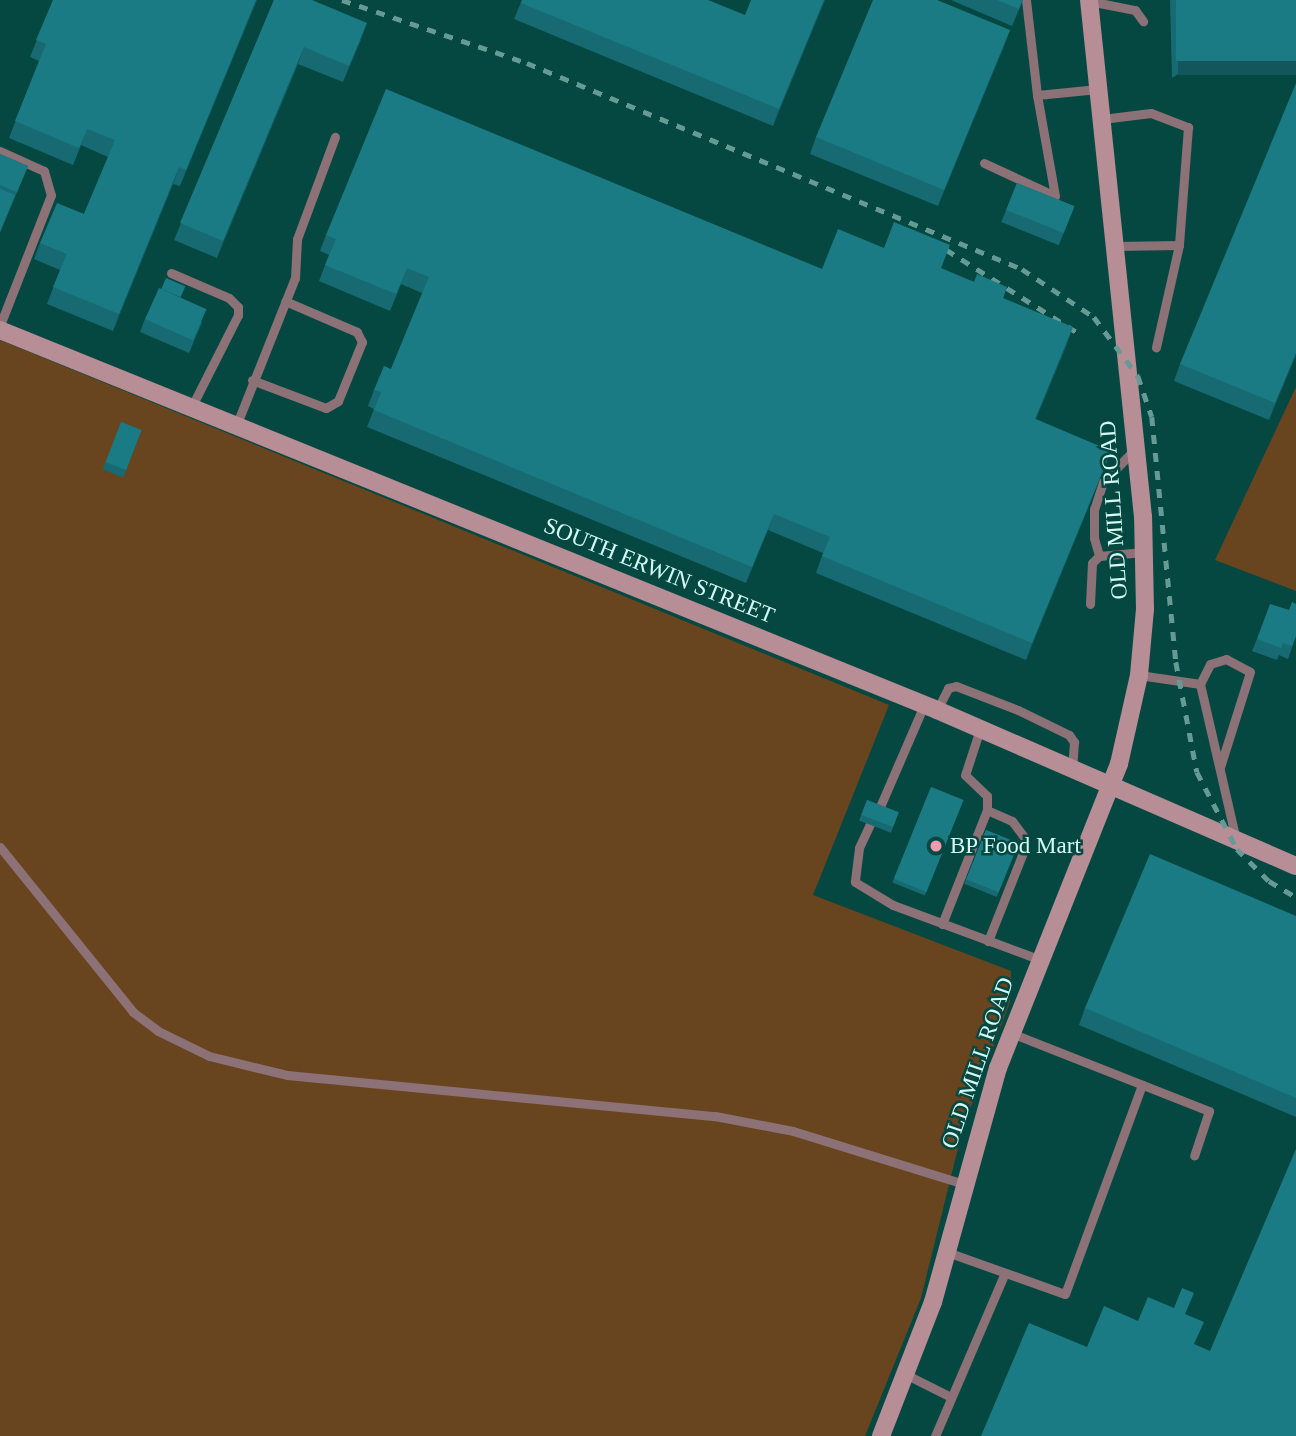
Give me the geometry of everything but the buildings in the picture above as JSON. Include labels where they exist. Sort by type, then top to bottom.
[{"type":"street","name":"OLD MILL ROAD","points":[[880,1436],[906,1375],[947,1252],[964,1184],[1011,1033],[1111,786],[1139,675],[1145,552],[1089,0]]},
{"type":"street","name":"SOUTH ERWIN STREET","points":[[0,330],[931,708],[1237,843],[1296,866]]},
{"type":"lane","points":[[984,163],[1055,196],[1037,95],[1026,0]]},
{"type":"lane","points":[[1089,0],[1135,10],[1143,21]]},
{"type":"lane","points":[[1037,95],[1098,89]]},
{"type":"lane","points":[[1101,119],[1152,113],[1188,127],[1179,245],[1156,347]]},
{"type":"lane","points":[[236,426],[252,380],[295,278],[297,239],[335,137]]},
{"type":"lane","points":[[0,151],[44,171],[51,195],[0,325]]},
{"type":"lane","points":[[1115,246],[1179,245]]},
{"type":"lane","points":[[171,273],[229,298],[238,307],[238,315],[191,408]]},
{"type":"lane","points":[[252,380],[326,408],[338,401],[362,342],[357,332],[285,301]]},
{"type":"lane","points":[[1098,556],[1094,538],[1098,493],[1110,471],[1136,448]]},
{"type":"lane","points":[[1090,604],[1092,563],[1098,556],[1145,552]]},
{"type":"lane","points":[[1219,769],[1250,672],[1226,659],[1210,664],[1199,684],[1219,769],[1237,843]]},
{"type":"lane","points":[[1139,675],[1199,684]]},
{"type":"lane","points":[[878,809],[931,708],[948,688],[956,685],[1018,710],[1069,735],[1074,742],[1072,769]]},
{"type":"lane","points":[[942,924],[987,810],[987,796],[965,775],[980,729]]},
{"type":"lane","points":[[987,810],[1013,821],[1024,838],[1024,850],[988,941]]},
{"type":"lane","points":[[870,824],[859,848],[855,882],[892,905],[1041,960]]},
{"type":"lane","points":[[0,847],[133,1012],[158,1031],[209,1056],[287,1074],[715,1116],[793,1132],[964,1184]]},
{"type":"lane","points":[[1011,1033],[1209,1111],[1194,1156]]},
{"type":"lane","points":[[947,1252],[1065,1294],[1142,1085]]},
{"type":"lane","points":[[935,1436],[1005,1273]]},
{"type":"lane","points":[[906,1375],[951,1397]]},
{"type":"shaded area","points":[[0,340],[889,705],[813,895],[1011,971],[1010,1002],[963,1128],[921,1298],[865,1436],[0,1436]]},
{"type":"shaded area","points":[[1296,387],[1296,591],[1215,560]]},
{"type":"railway","points":[[342,0],[527,63],[1022,269],[1094,317],[1138,376],[1152,417],[1176,662],[1197,772],[1237,849],[1269,881],[1296,897]]},
{"type":"railway","points":[[931,240],[1081,335]]},
{"type":"place","name":"BP Food Mart","points":[[936,846]]}]
